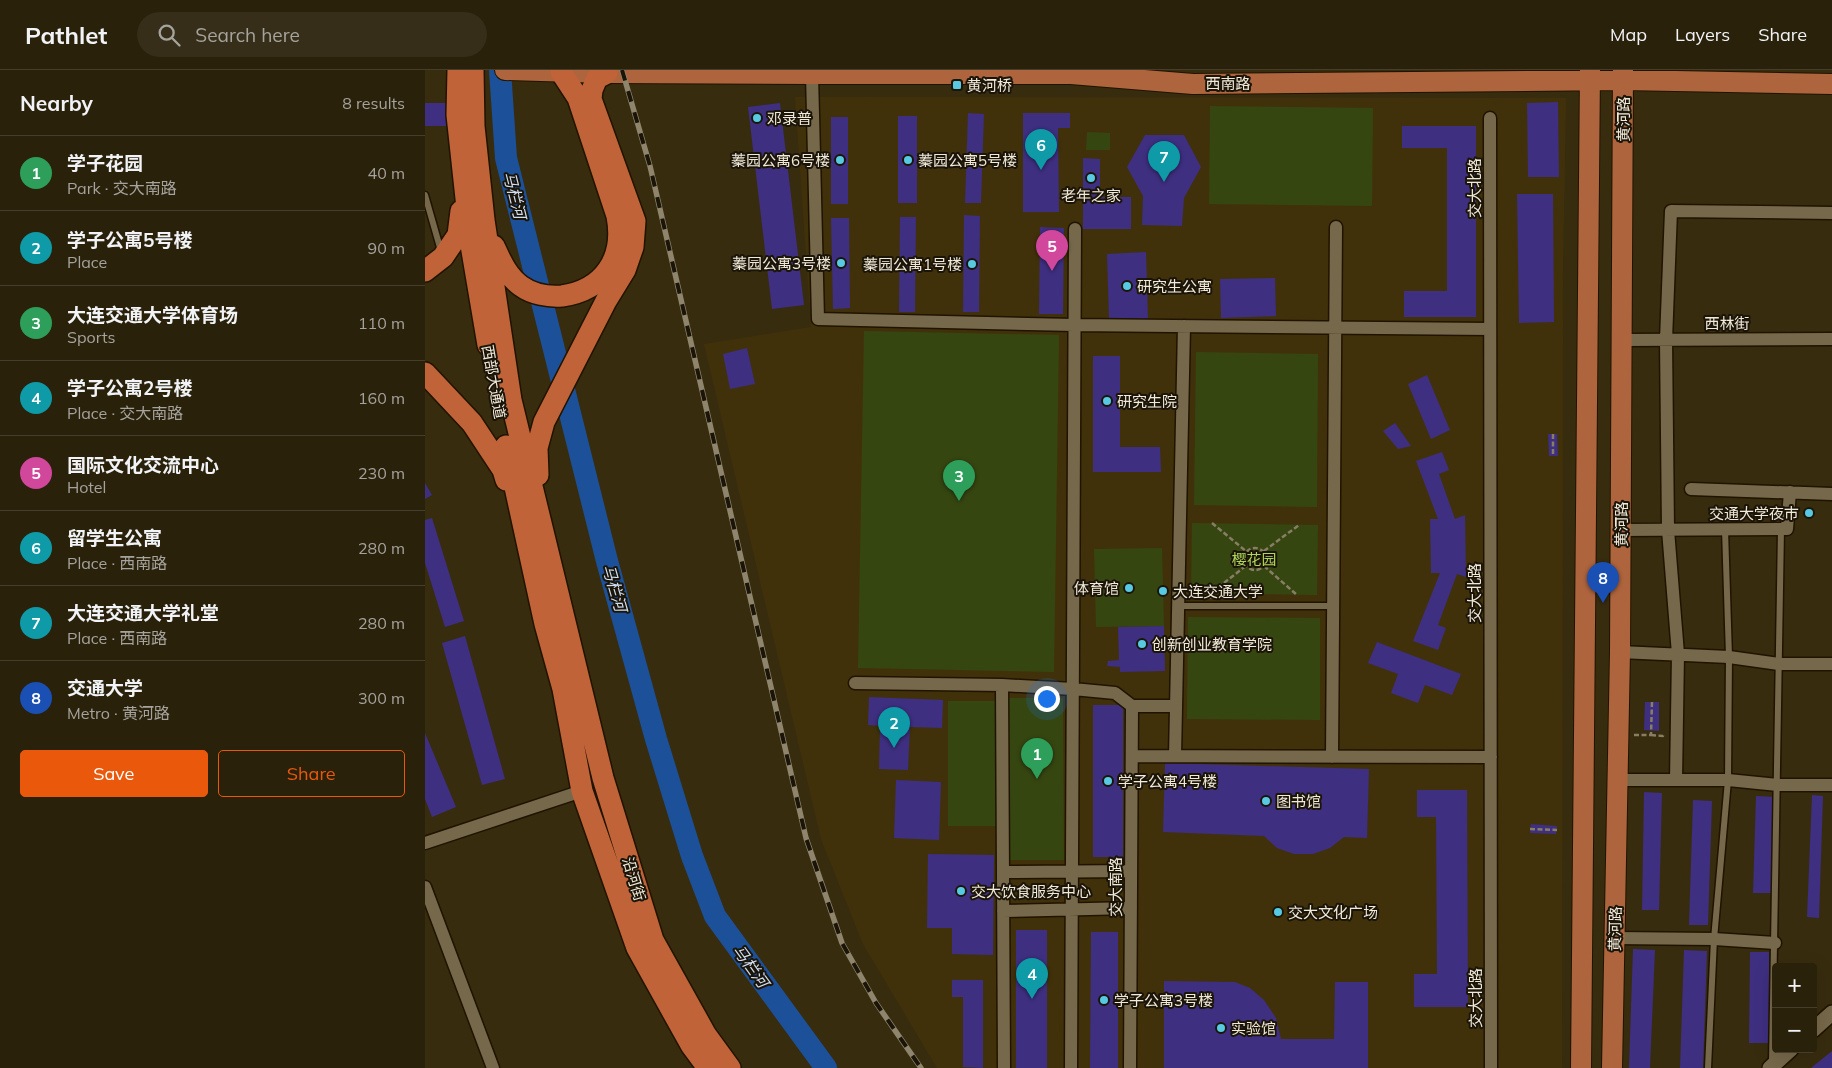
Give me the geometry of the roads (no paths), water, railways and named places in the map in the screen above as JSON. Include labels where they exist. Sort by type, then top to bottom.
[{"type":"highway","points":[[452,70],[457,116]]},
{"type":"highway","name":"西部大通道","points":[[458,70],[457,116],[471,245],[497,403],[545,624],[563,689]]},
{"type":"highway","name":"西部大通道","points":[[473,70],[475,126],[484,220],[511,400],[578,674]]},
{"type":"highway","points":[[484,220],[503,267],[521,286],[535,293],[554,297],[572,294],[591,287],[603,277],[617,249],[619,230],[617,216],[578,98],[557,72]]},
{"type":"highway","points":[[558,598],[537,471],[537,448],[544,422],[606,300],[625,270],[633,247],[635,221],[591,99],[592,90],[597,78],[607,73]]},
{"type":"highway","points":[[425,270],[443,257],[458,236],[464,176]]},
{"type":"highway","points":[[428,377],[472,422],[503,470],[545,624]]},
{"type":"highway","name":"沿河街","points":[[578,674],[603,778],[653,940],[706,1036],[730,1068]]},
{"type":"highway","name":"沿河街","points":[[563,689],[582,791],[637,948],[691,1045],[706,1066]]},
{"type":"highway","points":[[653,940],[743,1068]]},
{"type":"main road","name":"西南路","points":[[505,70],[607,73],[1071,74],[1193,84],[1623,75],[1832,84]]},
{"type":"main road","points":[[1071,74],[1091,70]]},
{"type":"main road","points":[[1581,1068],[1590,75]]},
{"type":"main road","name":"黄河路","points":[[1613,1068],[1620,652],[1623,75]]},
{"type":"street","points":[[812,74],[818,319],[1074,325],[1490,329]]},
{"type":"street","name":"交大北路","points":[[1490,118],[1491,1068]]},
{"type":"street","points":[[1676,780],[1678,654],[1668,530],[1666,340],[1671,211],[1832,213]]},
{"type":"street","points":[[1332,757],[1336,227]]},
{"type":"street","points":[[1071,1068],[1075,229]]},
{"type":"street","points":[[1175,756],[1184,326]]},
{"type":"street","name":"西林街","points":[[1623,340],[1832,339]]},
{"type":"street","points":[[1691,489],[1832,494]]},
{"type":"street","points":[[1621,530],[1787,529],[1790,492]]},
{"type":"street","points":[[1620,652],[1729,656],[1779,664],[1832,664]]},
{"type":"street","points":[[855,683],[1002,685],[1073,689],[1115,693],[1132,706],[1176,706]]},
{"type":"street","points":[[1002,685],[1004,1068]]},
{"type":"street","name":"交大南路","points":[[1130,1068],[1132,706]]},
{"type":"street","points":[[1132,756],[1491,758]]},
{"type":"street","points":[[1618,780],[1728,780],[1778,785],[1832,784]]},
{"type":"street","points":[[425,843],[582,791]]},
{"type":"street","points":[[1003,872],[1131,871]]},
{"type":"street","points":[[425,887],[493,1068]]},
{"type":"street","points":[[1003,911],[1131,908]]},
{"type":"street","points":[[1615,938],[1714,939],[1775,943]]},
{"type":"street","points":[[1817,1026],[1832,1013]]},
{"type":"street","points":[[1771,1067],[1787,1053]]},
{"type":"lane","points":[[425,195],[443,257]]},
{"type":"lane","points":[[1771,1067],[1778,785],[1781,529]]},
{"type":"lane","points":[[1708,1068],[1714,939],[1728,780],[1729,656],[1725,530]]},
{"type":"lane","points":[[1178,606],[1333,606]]},
{"type":"waterway","name":"马栏河","points":[[500,70],[506,158],[607,561],[656,739],[692,856],[715,916],[826,1068]]},
{"type":"railway","points":[[622,70],[650,166],[806,838],[842,943],[876,1003],[921,1068]]},
{"type":"place","name":"黄河桥","points":[[957,85]]},
{"type":"place","name":"邓录普","points":[[757,118]]},
{"type":"place","name":"蓁园公寓6号楼","points":[[840,160]]},
{"type":"place","name":"蓁园公寓5号楼","points":[[908,160]]},
{"type":"place","name":"留学生公寓","points":[[1041,170]]},
{"type":"place","name":"老年之家","points":[[1091,178]]},
{"type":"place","name":"大连交通大学礼堂","points":[[1164,182]]},
{"type":"place","name":"蓁园公寓3号楼","points":[[841,263]]},
{"type":"place","name":"蓁园公寓1号楼","points":[[972,264]]},
{"type":"place","name":"国际文化交流中心","points":[[1052,271]]},
{"type":"place","name":"研究生公寓","points":[[1127,286]]},
{"type":"place","name":"研究生院","points":[[1107,401]]},
{"type":"place","name":"大连交通大学体育场","points":[[959,501]]},
{"type":"place","name":"交通大学夜巿","points":[[1809,513]]},
{"type":"place","name":"体育馆","points":[[1129,588]]},
{"type":"place","name":"大连交通大学","points":[[1163,591]]},
{"type":"place","name":"交通大学","points":[[1603,603]]},
{"type":"place","name":"创新创业教育学院","points":[[1142,644]]},
{"type":"place","name":"学子公寓5号楼","points":[[894,748]]},
{"type":"place","name":"学子花园","points":[[1037,779]]},
{"type":"place","name":"学子公寓4号楼","points":[[1108,781]]},
{"type":"place","name":"图书馆","points":[[1266,801]]},
{"type":"place","name":"交大饮食服务中心","points":[[961,891]]},
{"type":"place","name":"交大文化广场","points":[[1278,912]]},
{"type":"place","name":"学子公寓2号楼","points":[[1032,999]]},
{"type":"place","name":"学子公寓3号楼","points":[[1104,1000]]},
{"type":"place","name":"实验馆","points":[[1221,1028]]},
{"type":"park label","name":"樱花园","points":[[1254,559]]}]
